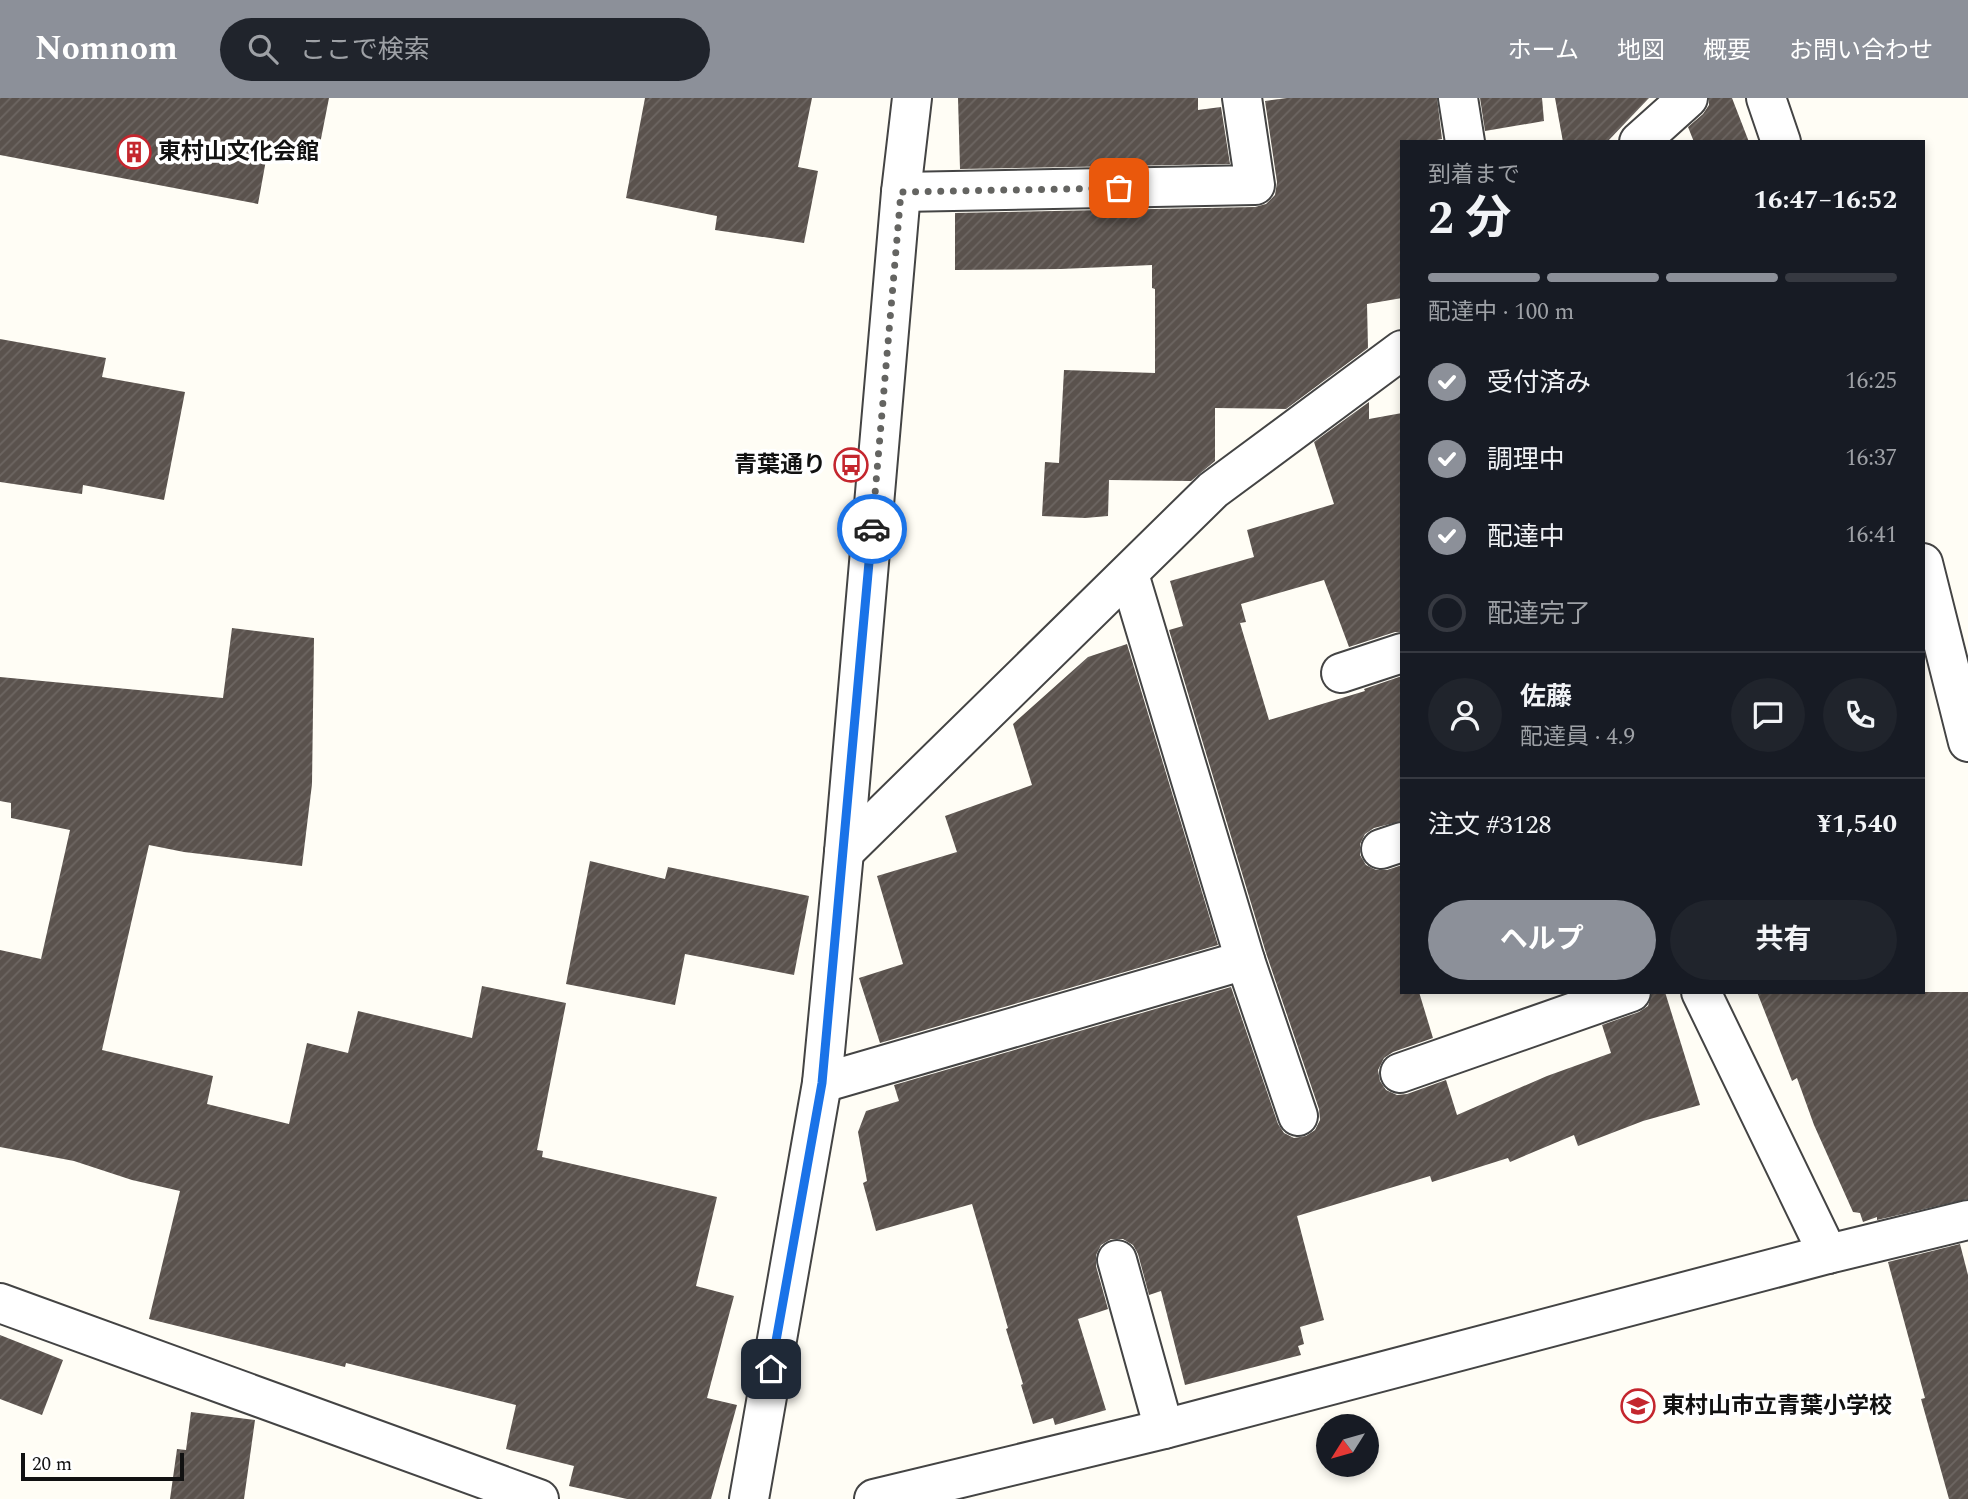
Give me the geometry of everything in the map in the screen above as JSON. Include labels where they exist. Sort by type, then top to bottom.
[{"type":"street","points":[[749,1499],[822,1083],[901,192],[912,98]]},
{"type":"street","points":[[901,192],[1255,185],[1242,98]]},
{"type":"street","points":[[1458,98],[1465,140]]},
{"type":"street","points":[[1766,98],[1780,140]]},
{"type":"street","points":[[1641,140],[1673,114]]},
{"type":"street","points":[[844,852],[1213,490],[1399,361]]},
{"type":"street","points":[[1925,571],[1968,742]]},
{"type":"street","points":[[1129,574],[1245,960],[1298,1116]]},
{"type":"street","points":[[1341,673],[1400,654]]},
{"type":"street","points":[[822,1083],[1245,960]]},
{"type":"street","points":[[1400,1073],[1625,994]]},
{"type":"street","points":[[1702,994],[1828,1254]]},
{"type":"street","points":[[874,1499],[1164,1429],[1828,1254],[1968,1220]]},
{"type":"street","points":[[1117,1260],[1164,1429]]},
{"type":"street","points":[[0,1303],[540,1499]]},
{"type":"building","name":"東村山文化会館","points":[[0,98],[329,98],[317,159],[268,149],[258,204],[0,155]]},
{"type":"building","points":[[645,98],[812,98],[798,167],[818,171],[804,243],[715,230],[717,216],[626,198]]},
{"type":"building","points":[[958,98],[1198,98],[1198,110],[1221,107],[1230,164],[960,169]]},
{"type":"building","points":[[1287,98],[1437,98],[1442,139],[1400,140],[1400,298],[1367,304],[1368,348],[1286,409],[1215,408],[1215,461],[1191,481],[1109,480],[1108,516],[1042,516],[1045,462],[1059,463],[1064,370],[1155,373],[1155,289],[1152,288],[1152,265],[955,270],[955,213],[1255,207],[1266,204],[1275,195],[1277,182],[1265,101]]},
{"type":"building","points":[[1480,98],[1542,98],[1544,121],[1485,131]]},
{"type":"building","points":[[1555,98],[1649,98],[1609,140],[1563,140]]},
{"type":"building","points":[[1709,98],[1732,98],[1748,140],[1693,140],[1688,127],[1709,105]]},
{"type":"building","points":[[0,339],[106,358],[102,377],[185,392],[164,500],[83,485],[82,494],[0,482]]},
{"type":"building","points":[[1369,402],[1369,419],[1400,413],[1400,632],[1349,647],[1324,580],[1241,604],[1246,622],[1240,623],[1269,720],[1365,691],[1364,689],[1400,677],[1400,822],[1374,828],[1365,834],[1360,844],[1360,855],[1366,865],[1376,870],[1400,866],[1400,994],[1420,994],[1433,1038],[1393,1052],[1384,1058],[1378,1070],[1380,1081],[1386,1090],[1397,1095],[1446,1080],[1457,1115],[1547,1076],[1611,1053],[1602,1025],[1639,1012],[1648,1006],[1651,994],[1666,994],[1700,1105],[1643,1121],[1578,1146],[1574,1135],[1510,1162],[1508,1158],[1432,1182],[1430,1176],[1297,1216],[1324,1320],[1300,1327],[1304,1344],[1298,1346],[1301,1355],[1185,1385],[1161,1291],[1149,1295],[1133,1245],[1123,1239],[1111,1239],[1101,1245],[1096,1255],[1096,1266],[1108,1309],[1078,1319],[1106,1410],[1055,1425],[1053,1418],[1033,1424],[972,1204],[876,1231],[863,1183],[867,1181],[858,1132],[866,1111],[899,1101],[894,1085],[1231,987],[1278,1124],[1284,1133],[1294,1138],[1306,1136],[1315,1130],[1320,1120],[1319,1109],[1266,953],[1169,630],[1183,626],[1170,581],[1254,557],[1247,530],[1334,504],[1314,442]]},
{"type":"building","points":[[232,628],[314,638],[312,784],[302,866],[184,852],[149,845],[102,1050],[213,1076],[207,1104],[289,1124],[307,1043],[348,1053],[358,1011],[472,1038],[482,986],[566,1003],[537,1150],[543,1151],[542,1157],[717,1197],[696,1286],[734,1296],[707,1398],[737,1405],[711,1499],[627,1499],[569,1486],[574,1466],[506,1449],[516,1405],[346,1363],[345,1367],[149,1319],[180,1191],[132,1180],[74,1161],[0,1147],[0,950],[41,959],[70,830],[11,818],[11,803],[0,801],[0,677],[223,698]]},
{"type":"building","points":[[1127,644],[1218,945],[880,1043],[859,978],[903,964],[877,876],[957,852],[945,816],[1032,785],[1013,724],[1088,657]]},
{"type":"building","points":[[590,861],[665,879],[668,867],[809,896],[794,975],[685,954],[675,1005],[566,984]]},
{"type":"building","points":[[1968,992],[1968,1199],[1863,1222],[1860,1213],[1853,1212],[1814,1125],[1797,1078],[1792,1081],[1758,994]]},
{"type":"building","points":[[1960,1244],[1968,1275],[1968,1499],[1949,1499],[1921,1399],[1925,1398],[1888,1262]]},
{"type":"building","points":[[0,1335],[63,1360],[42,1415],[0,1399]]},
{"type":"building","points":[[191,1412],[255,1420],[244,1499],[170,1499],[177,1449],[186,1450]]},
{"type":"way so far","points":[[872,529],[901,192],[1119,188]]},
{"type":"place","name":"東村山文化会館","points":[[134,152]]},
{"type":"place","name":"青葉通り","points":[[851,465]]},
{"type":"place","name":"東村山市立青葉小学校","points":[[1638,1406]]},
{"type":"route","points":[[771,1369],[822,1083],[872,529]]}]
